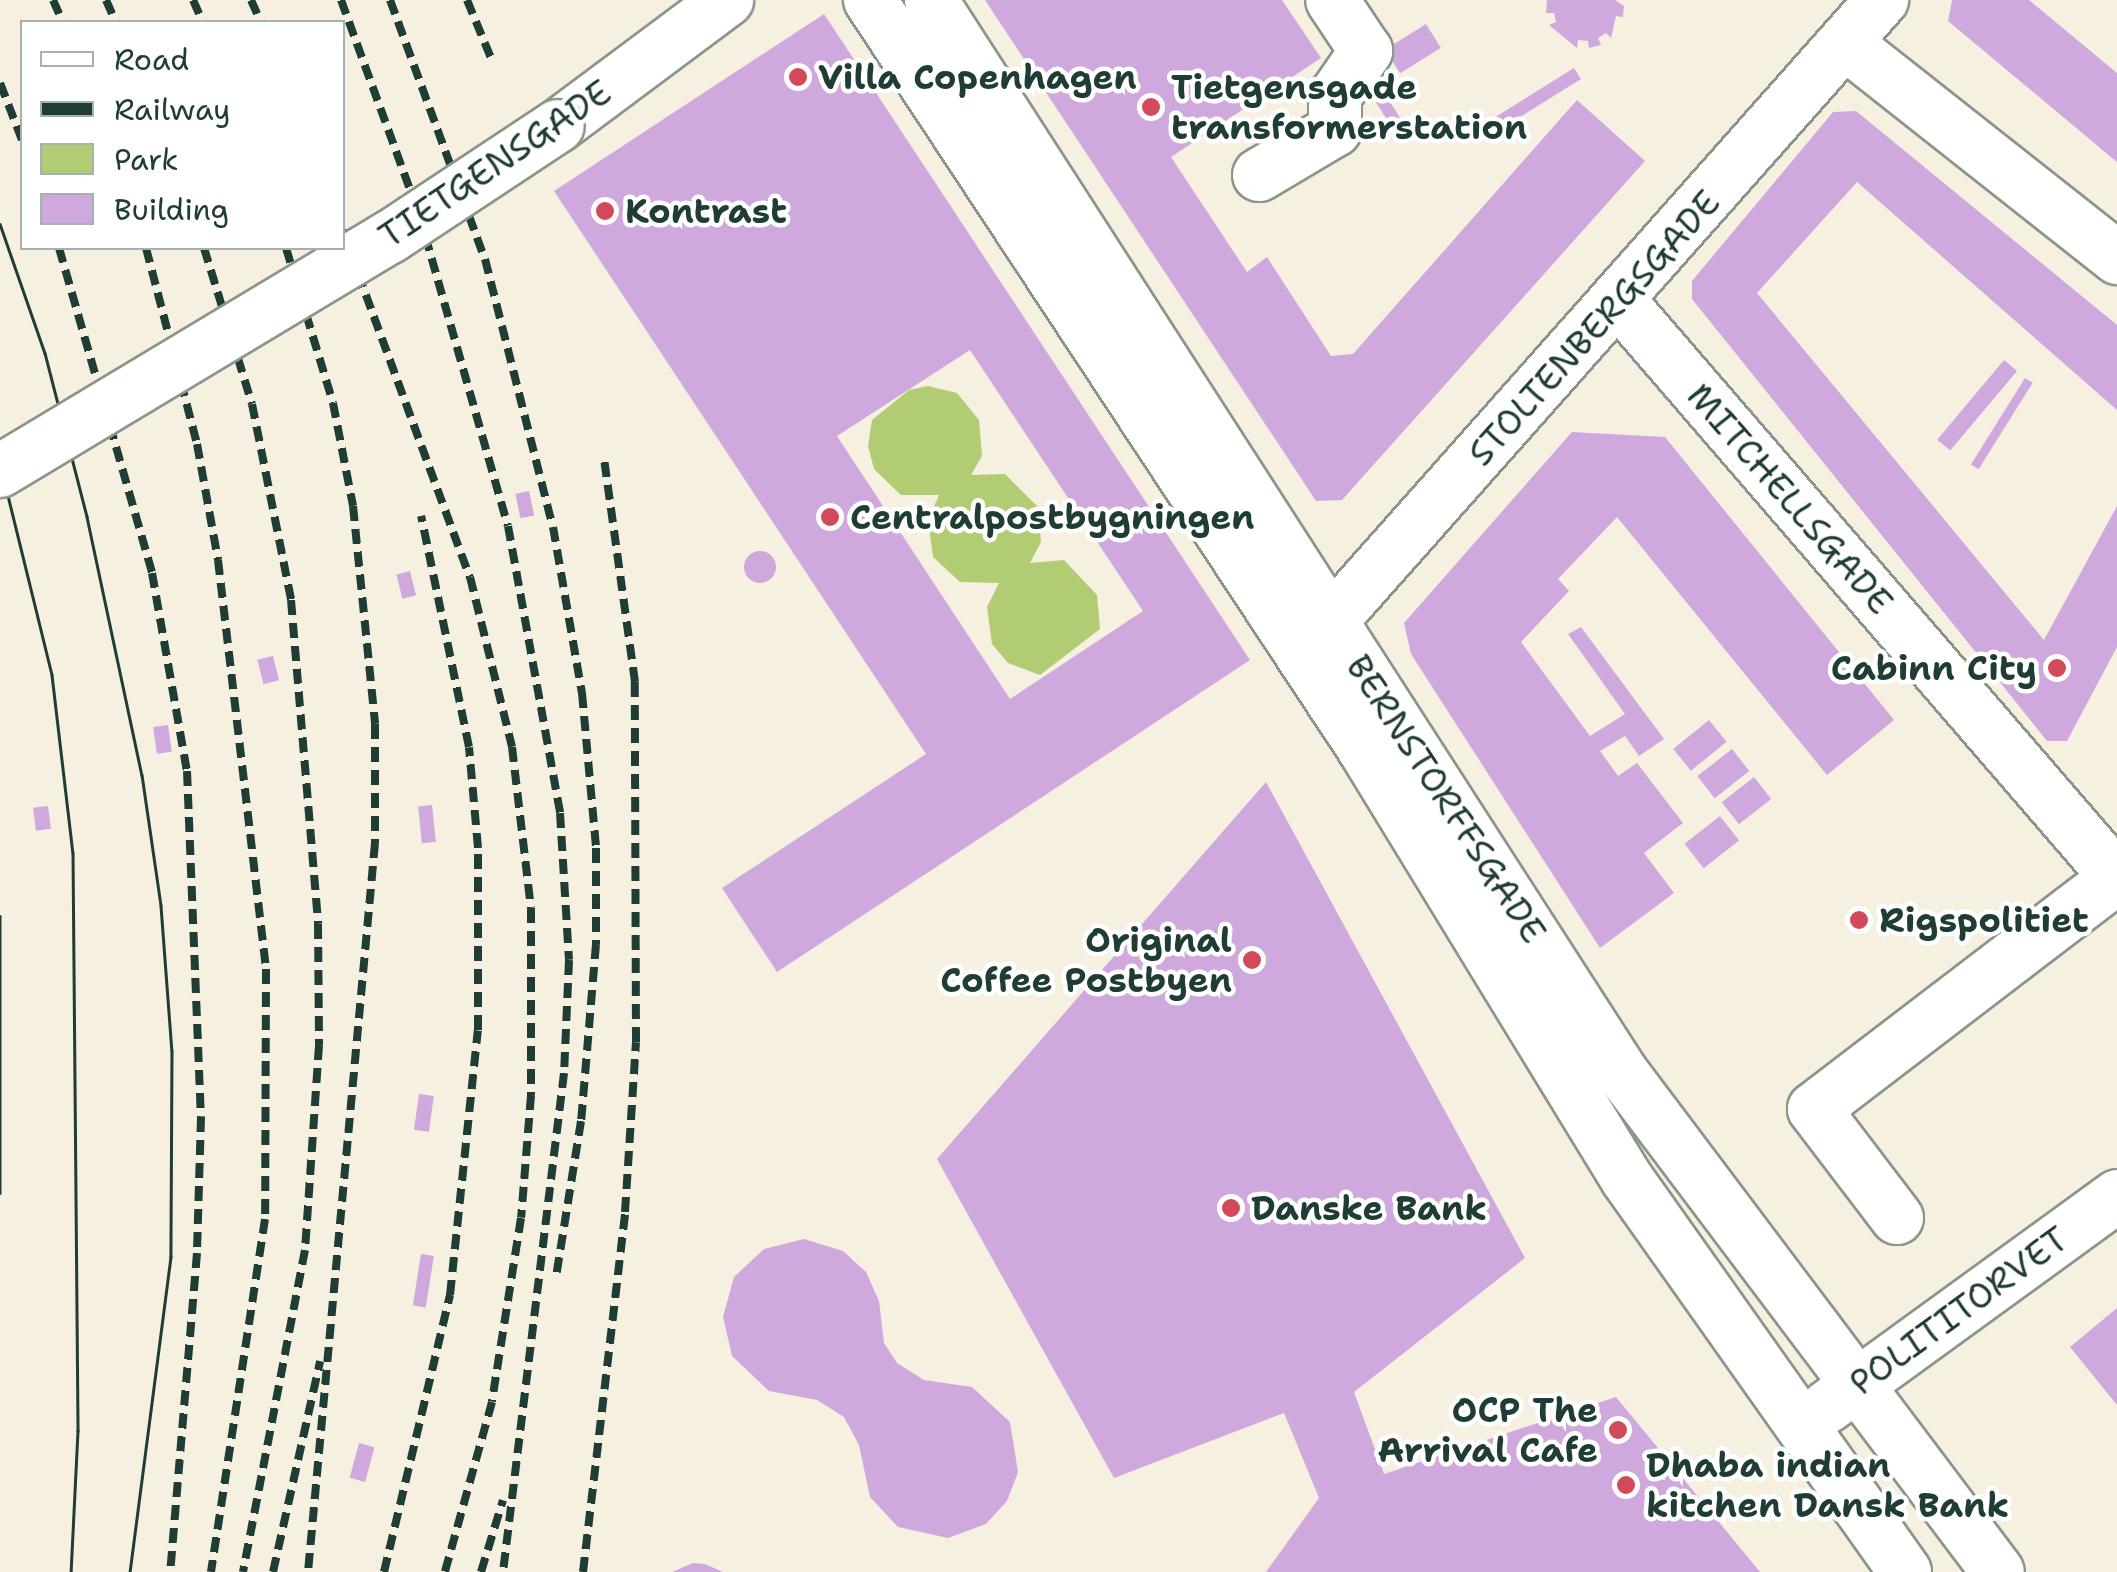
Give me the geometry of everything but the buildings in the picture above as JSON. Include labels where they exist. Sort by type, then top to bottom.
[{"type":"street","name":"TIETGENSGADE","points":[[0,471],[390,237],[558,126],[726,0]]},
{"type":"street","name":"BERNSTORFFSGADE","points":[[870,0],[1623,1074],[1804,1306],[1856,1386],[1998,1572]]},
{"type":"street","name":"BERNSTORFFSGADE","points":[[930,0],[1311,631],[1627,1179],[1905,1572]]},
{"type":"street","points":[[1259,175],[1334,130],[1335,96],[1366,52],[1332,0]]},
{"type":"street","name":"STOLTENBERGSGADE","points":[[1311,631],[1620,302],[1882,0]]},
{"type":"street","points":[[1845,44],[2117,258]]},
{"type":"street","name":"MITCHELLSGADE","points":[[1620,302],[2117,877]]},
{"type":"street","points":[[1898,1218],[1814,1109],[2117,877],[2117,830]]},
{"type":"street","name":"POLITITORVET","points":[[1800,1426],[2117,1196]]},
{"type":"green space","points":[[928,386],[957,393],[979,420],[982,456],[971,475],[1005,474],[1038,507],[1041,542],[1030,563],[1064,560],[1097,595],[1100,629],[1040,675],[1008,663],[992,644],[987,607],[999,583],[960,582],[933,557],[928,520],[939,495],[901,495],[874,469],[868,446],[872,420],[909,390]]},
{"type":"tram line","points":[[0,224],[45,353],[87,517],[142,775],[161,906],[172,1051],[171,1257],[130,1572]]},
{"type":"tram line","points":[[0,463],[52,675],[73,853],[78,1431],[71,1572]]},
{"type":"tram line","points":[[0,916],[0,1193]]},
{"type":"railway","points":[[53,0],[62,20]]},
{"type":"railway","points":[[106,0],[115,20]]},
{"type":"railway","points":[[193,0],[202,20]]},
{"type":"railway","points":[[251,0],[260,20]]},
{"type":"railway","points":[[341,0],[419,214],[508,526],[560,813],[569,960],[564,1073],[503,1572]]},
{"type":"railway","points":[[390,0],[485,259],[553,527],[582,693],[596,848],[596,944],[581,1121],[556,1277]]},
{"type":"railway","points":[[467,0],[491,58]]},
{"type":"railway","points":[[0,83],[20,135]]},
{"type":"railway","points":[[345,238],[470,577],[512,747],[531,908],[531,1095],[521,1218],[492,1402],[445,1572]]},
{"type":"railway","points":[[60,250],[152,573],[187,771],[201,1117],[197,1253],[170,1572]]},
{"type":"railway","points":[[147,250],[197,444],[218,560],[266,969],[265,1219],[211,1572]]},
{"type":"railway","points":[[205,250],[252,404],[291,600],[318,924],[319,1045],[305,1250],[243,1572]]},
{"type":"railway","points":[[287,250],[333,403],[353,506],[375,724],[375,843],[308,1572]]},
{"type":"railway","points":[[583,1572],[625,1212],[636,1042],[635,682],[604,459]]},
{"type":"railway","points":[[384,1572],[450,1295],[478,1030],[478,848],[469,747],[421,516]]},
{"type":"railway","points":[[273,1572],[320,1361]]},
{"type":"railway","points":[[481,1572],[503,1500]]},
{"type":"place","name":"Villa Copenhagen","points":[[798,77]]},
{"type":"place","name":"Tietgensgade transformerstation","points":[[1151,107]]},
{"type":"place","name":"Kontrast","points":[[605,211]]},
{"type":"place","name":"Centralpostbygningen","points":[[830,517]]},
{"type":"place","name":"Cabinn City","points":[[2057,668]]},
{"type":"place","name":"Rigspolitiet","points":[[1859,920]]},
{"type":"place","name":"Original Coffee Postbyen","points":[[1252,960]]},
{"type":"place","name":"Danske Bank","points":[[1231,1208]]},
{"type":"place","name":"OCP The Arrival Cafe","points":[[1618,1430]]},
{"type":"place","name":"Dhaba indian kitchen Dansk Bank","points":[[1626,1485]]}]
